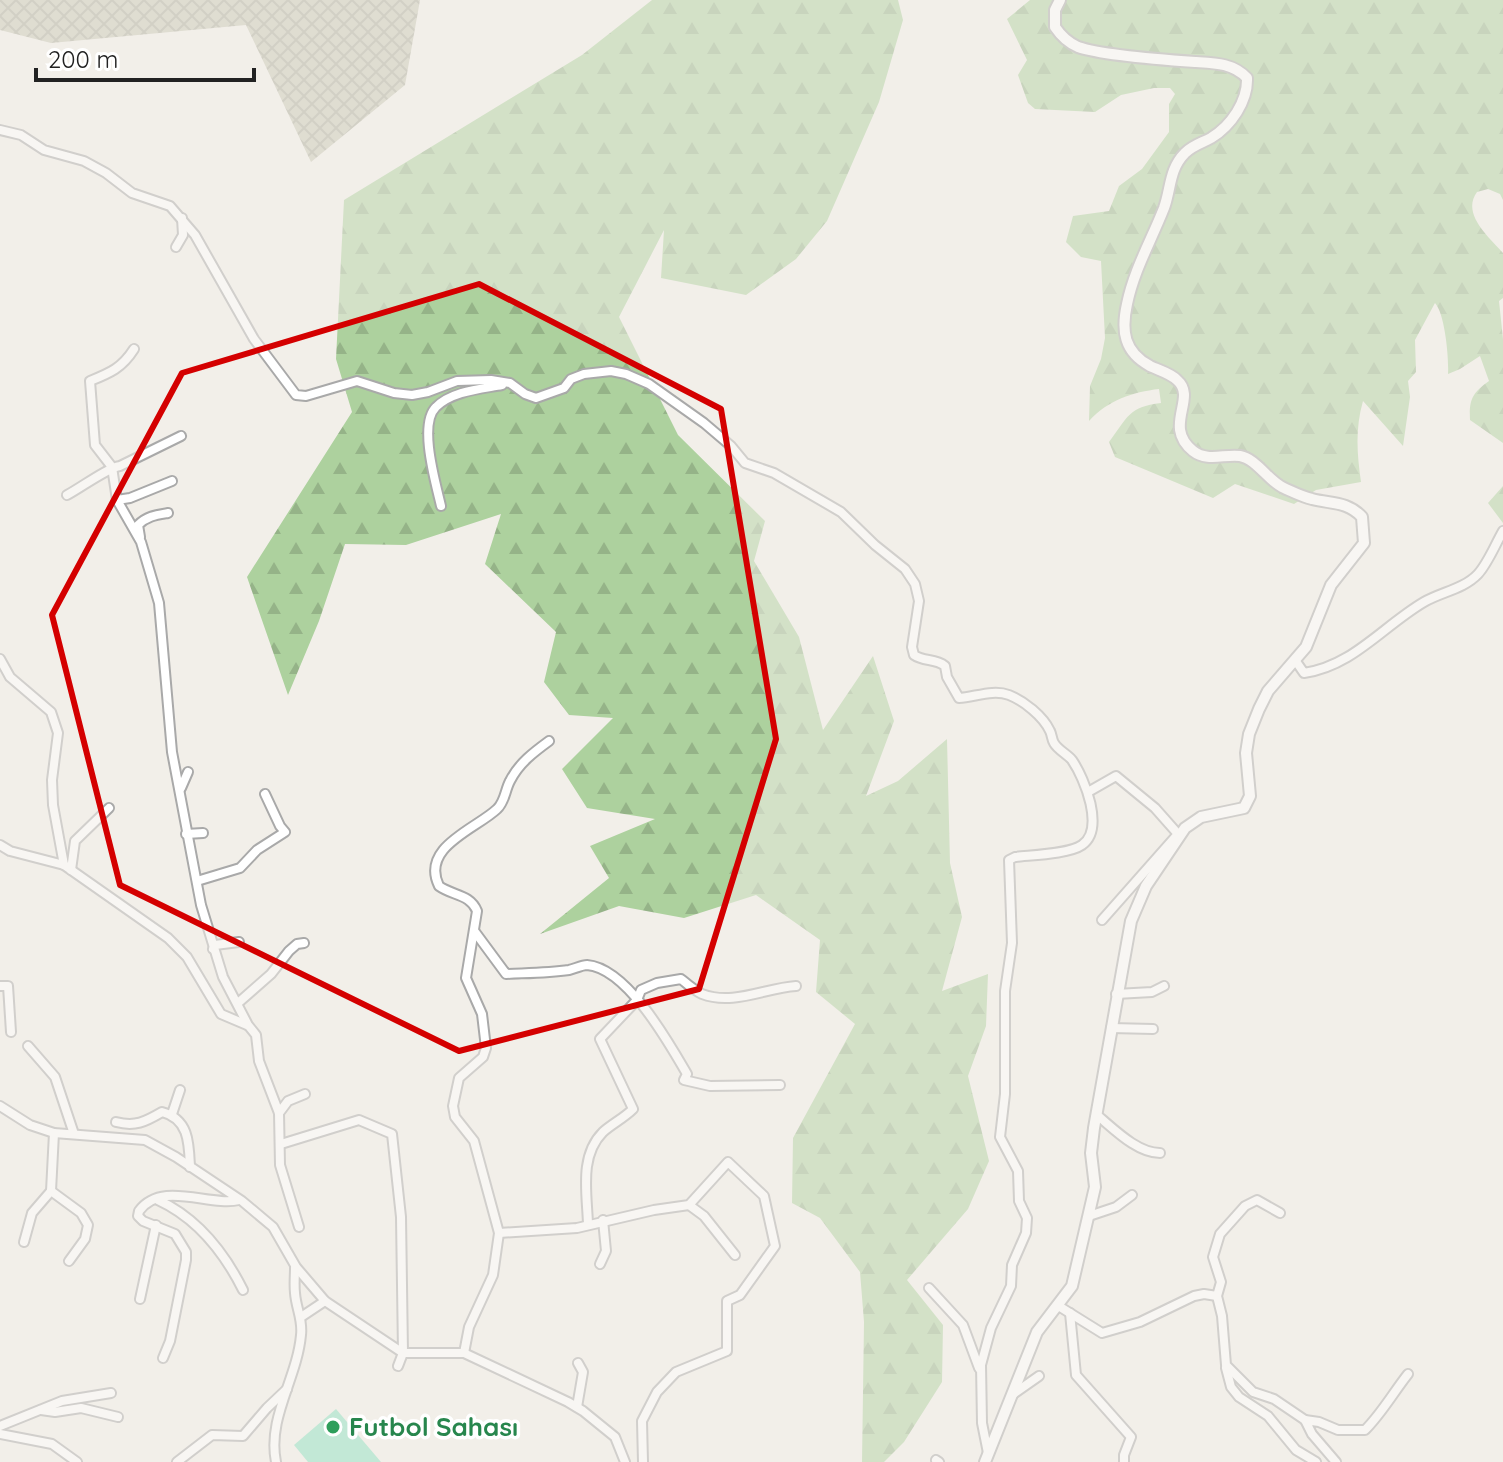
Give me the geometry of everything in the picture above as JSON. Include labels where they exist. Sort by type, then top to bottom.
[{"type":"street","points":[[1060,0],[1055,10],[1055,27],[1077,47],[1213,62],[1236,69],[1247,78],[1246,95],[1232,119],[1212,138],[1188,149],[1172,171],[1165,206],[1140,259],[1129,292],[1123,330],[1132,354],[1177,379],[1182,386],[1185,392],[1178,420],[1179,433],[1193,451],[1211,457],[1240,456],[1248,459],[1278,485],[1312,499],[1343,504],[1362,517],[1364,543],[1331,585],[1306,647],[1268,691],[1249,734],[1246,753],[1250,796],[1244,808],[1201,817],[1178,834],[1102,920]]},
{"type":"street","points":[[0,130],[21,135],[44,150],[84,161],[132,193],[170,206],[195,235],[254,339],[296,395],[306,396],[357,381],[394,393],[412,395],[457,381],[491,380],[510,383],[536,398],[564,388],[571,379],[584,374],[611,371],[649,384],[704,423],[745,463],[774,473],[841,512],[905,569],[915,584],[919,601],[912,647],[914,655],[920,660],[939,661],[945,666],[947,677],[959,698],[989,693],[1008,694],[1030,708],[1049,729],[1054,744],[1070,757],[1088,792],[1094,824],[1092,836],[1081,846],[1070,850],[1009,860],[1012,943],[1005,991],[1005,1094],[1000,1137],[1018,1171],[1019,1201],[1027,1218],[1023,1240],[1012,1265],[1011,1286],[984,1347],[982,1423],[987,1458]]},
{"type":"street","points":[[176,247],[183,235],[182,217]]},
{"type":"street","points":[[134,349],[115,372],[90,381],[95,445],[112,467],[117,500],[141,542]]},
{"type":"street","points":[[441,506],[429,442],[428,422],[434,408],[450,397],[510,383]]},
{"type":"street","points":[[67,495],[112,467],[181,436]]},
{"type":"street","points":[[117,500],[172,481]]},
{"type":"street","points":[[168,513],[151,515],[138,525],[159,603],[172,752],[186,834],[213,949],[223,977],[256,1035],[259,1061],[279,1113],[280,1165],[299,1227]]},
{"type":"street","points":[[1295,660],[1304,673],[1320,671],[1342,662],[1422,603],[1470,581],[1479,572],[1503,531]]},
{"type":"street","points":[[0,659],[5,678],[51,712],[58,733],[52,780],[53,805],[68,868]]},
{"type":"street","points":[[464,1353],[469,1327],[493,1275],[499,1233],[474,1141],[455,1117],[453,1106],[459,1078],[483,1057],[486,1048],[482,1014],[466,978],[477,911],[473,902],[439,886],[435,871],[438,860],[454,837],[497,810],[510,780],[528,756],[549,741]]},
{"type":"street","points":[[179,792],[188,772]]},
{"type":"street","points":[[1088,792],[1116,776],[1155,808],[1178,834]]},
{"type":"street","points":[[197,881],[240,868],[257,850],[285,832],[265,794]]},
{"type":"street","points":[[68,868],[75,841],[109,808]]},
{"type":"street","points":[[186,834],[203,833]]},
{"type":"street","points":[[987,1458],[1037,1332],[1072,1286],[1095,1187],[1091,1153],[1131,921],[1146,886],[1178,834]]},
{"type":"street","points":[[0,845],[10,851],[68,868],[168,938],[187,957],[221,1014],[248,1025]]},
{"type":"street","points":[[475,932],[506,974],[571,970],[587,965],[613,976],[662,1032],[687,1074],[684,1080],[710,1086],[780,1085]]},
{"type":"street","points":[[213,949],[215,945],[239,942]]},
{"type":"street","points":[[238,1003],[271,974],[289,951],[297,944],[304,943]]},
{"type":"street","points":[[588,1224],[586,1162],[591,1149],[603,1133],[633,1109],[600,1039],[637,1000],[641,990],[657,983],[681,979],[702,994],[740,998],[776,987],[796,986]]},
{"type":"street","points":[[0,986],[8,986],[11,1032]]},
{"type":"street","points":[[1116,994],[1152,992],[1164,986]]},
{"type":"street","points":[[1111,1028],[1153,1029]]},
{"type":"street","points":[[28,1046],[55,1077],[74,1134]]},
{"type":"street","points":[[172,1114],[180,1090]]},
{"type":"street","points":[[279,1113],[288,1101],[305,1094]]},
{"type":"street","points":[[0,1106],[30,1125],[54,1133],[145,1140],[239,1200],[273,1227],[296,1267],[325,1301],[403,1353],[464,1353],[577,1407],[615,1437],[625,1462]]},
{"type":"street","points":[[116,1122],[131,1126],[162,1112],[172,1114],[186,1128],[190,1167]]},
{"type":"street","points":[[1097,1115],[1128,1140],[1152,1153],[1160,1153]]},
{"type":"street","points":[[281,1144],[359,1120],[392,1134],[401,1217],[403,1353],[398,1366]]},
{"type":"street","points":[[24,1242],[32,1213],[51,1191],[54,1133]]},
{"type":"street","points":[[499,1233],[577,1228],[603,1220],[689,1205],[728,1162],[764,1196],[775,1246],[740,1295],[727,1301],[727,1351],[676,1372],[657,1392],[642,1421],[643,1462]]},
{"type":"street","points":[[51,1191],[81,1213],[88,1225],[85,1239],[69,1261]]},
{"type":"street","points":[[163,1358],[173,1332],[186,1256],[175,1234],[143,1221],[138,1213],[142,1206],[176,1194],[215,1202],[239,1200]]},
{"type":"street","points":[[1089,1216],[1116,1207],[1132,1195]]},
{"type":"street","points":[[157,1199],[195,1223],[229,1264],[243,1290]]},
{"type":"street","points":[[1280,1213],[1257,1200],[1245,1206],[1220,1234],[1213,1257],[1221,1282],[1217,1296],[1226,1365],[1231,1387],[1239,1397],[1268,1416],[1296,1450],[1316,1462]]},
{"type":"street","points":[[689,1205],[704,1216],[735,1255]]},
{"type":"street","points":[[600,1264],[606,1251],[603,1220]]},
{"type":"street","points":[[140,1299],[156,1225]]},
{"type":"street","points":[[276,1462],[275,1435],[299,1351],[301,1317],[295,1293],[296,1267]]},
{"type":"street","points":[[929,1288],[963,1325],[982,1377]]},
{"type":"street","points":[[1057,1305],[1102,1333],[1140,1322],[1194,1296],[1217,1296]]},
{"type":"street","points":[[301,1317],[325,1301]]},
{"type":"street","points":[[1070,1313],[1076,1375],[1131,1437],[1124,1462]]},
{"type":"street","points":[[577,1407],[583,1372],[578,1363]]},
{"type":"street","points":[[1226,1365],[1253,1392],[1274,1399],[1305,1420],[1338,1430],[1365,1430],[1383,1412],[1408,1374]]},
{"type":"street","points":[[1012,1395],[1039,1376]]},
{"type":"street","points":[[177,1462],[212,1435],[243,1436],[288,1389]]},
{"type":"street","points":[[0,1426],[79,1397],[111,1393]]},
{"type":"street","points":[[40,1410],[55,1412],[81,1408],[118,1417]]},
{"type":"street","points":[[1305,1420],[1312,1434],[1336,1462]]},
{"type":"street","points":[[0,1434],[52,1444],[77,1462]]},
{"type":"highlighted area","points":[[479,284],[721,409],[776,739],[699,989],[459,1051],[120,885],[52,615],[182,373]]},
{"type":"shaded area","points":[[0,0],[420,0],[405,85],[311,162],[246,25],[51,43],[0,30]]},
{"type":"green space","points":[[652,0],[898,0],[903,20],[879,102],[827,221],[796,259],[746,295],[661,278],[664,230],[619,317],[678,435],[765,521],[754,561],[799,637],[823,730],[873,656],[894,721],[866,796],[898,781],[947,739],[950,863],[962,917],[942,991],[988,974],[986,1026],[968,1076],[989,1161],[968,1209],[907,1280],[943,1325],[942,1382],[904,1442],[884,1462],[862,1462],[864,1322],[860,1272],[820,1218],[792,1203],[793,1138],[855,1024],[816,992],[820,940],[756,895],[684,918],[619,906],[540,934],[609,878],[590,846],[655,819],[587,808],[562,769],[613,718],[569,715],[544,682],[556,632],[485,564],[501,514],[406,545],[345,544],[319,621],[288,695],[247,577],[352,412],[336,359],[344,200],[582,55]]},
{"type":"green space","points":[[1030,0],[1503,0],[1503,200],[1500,194],[1488,189],[1477,192],[1472,209],[1479,225],[1503,253],[1503,298],[1499,301],[1503,339],[1503,443],[1470,420],[1473,398],[1489,381],[1480,356],[1448,374],[1444,326],[1435,303],[1415,340],[1416,372],[1408,381],[1410,397],[1403,446],[1363,401],[1358,442],[1361,482],[1316,490],[1294,504],[1235,484],[1213,498],[1115,457],[1109,442],[1135,411],[1161,403],[1159,389],[1121,398],[1089,421],[1090,386],[1101,359],[1105,338],[1101,261],[1081,257],[1066,242],[1073,216],[1109,211],[1119,186],[1142,169],[1169,132],[1169,104],[1175,94],[1170,88],[1154,88],[1121,95],[1095,112],[1035,109],[1028,103],[1018,75],[1027,60],[1007,19]]},
{"type":"green space","points":[[1503,486],[1503,523],[1488,503]]},
{"type":"green space","name":"Futbol Sahası","points":[[336,1409],[381,1462],[308,1462],[294,1445]]},
{"type":"place","name":"Futbol Sahası","points":[[333,1427]]}]
